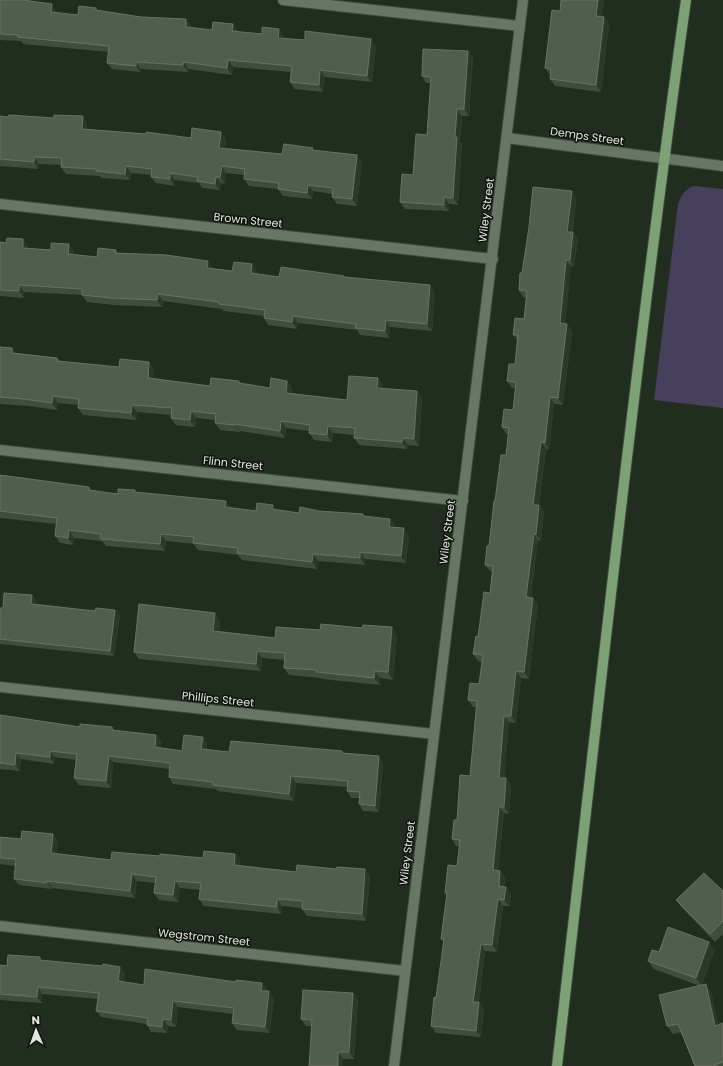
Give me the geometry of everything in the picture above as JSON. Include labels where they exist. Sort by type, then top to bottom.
[{"type":"main road","points":[[557,1066],[608,619],[664,159],[686,0]]},
{"type":"street","points":[[283,0],[520,26]]},
{"type":"street","name":"Wiley Street","points":[[394,1066],[462,500],[493,259],[523,0]]},
{"type":"street","name":"Demps Street","points":[[507,138],[723,166]]},
{"type":"street","name":"Brown Street","points":[[0,204],[493,259]]},
{"type":"street","name":"Flinn Street","points":[[0,450],[462,500]]},
{"type":"street","name":"Phillips Street","points":[[0,687],[434,734]]},
{"type":"street","name":"Wegstrom Street","points":[[0,926],[405,971]]},
{"type":"shaded area","points":[[693,186],[723,189],[723,408],[654,400],[678,204],[684,193]]},
{"type":"building","points":[[0,0],[23,0],[52,4],[51,12],[78,15],[79,6],[141,17],[186,19],[186,27],[212,30],[213,22],[233,24],[232,31],[262,34],[262,27],[279,29],[278,38],[305,40],[305,31],[371,39],[367,76],[320,70],[319,85],[290,82],[292,66],[228,60],[227,68],[184,62],[183,65],[136,62],[136,66],[107,63],[109,46],[0,34]]},
{"type":"building","points":[[561,0],[598,0],[596,16],[604,17],[596,85],[550,79],[551,69],[545,68],[552,10],[560,11]]},
{"type":"building","points":[[423,49],[468,51],[464,109],[457,109],[455,137],[457,137],[453,198],[444,197],[444,205],[400,202],[402,174],[413,175],[416,134],[427,135],[431,77],[422,76]]},
{"type":"building","points":[[9,115],[54,118],[54,115],[83,116],[82,129],[146,134],[146,132],[191,138],[192,128],[221,132],[219,148],[282,154],[284,144],[313,148],[312,150],[357,155],[352,199],[332,197],[333,188],[308,185],[307,193],[278,189],[279,183],[244,179],[245,169],[222,166],[220,177],[216,177],[215,184],[197,181],[198,177],[170,173],[170,179],[151,177],[152,169],[126,166],[125,174],[96,171],[96,169],[61,167],[62,158],[34,157],[34,162],[0,159],[0,116],[8,117]]},
{"type":"building","points":[[533,187],[572,191],[567,232],[573,232],[570,260],[566,260],[560,323],[567,324],[558,398],[550,397],[545,443],[541,442],[533,505],[539,505],[526,597],[533,598],[524,672],[516,671],[511,716],[504,716],[499,778],[506,778],[504,807],[499,807],[493,870],[500,871],[499,886],[506,887],[504,900],[498,899],[492,945],[481,944],[473,1002],[479,1002],[476,1031],[431,1026],[434,997],[436,998],[444,939],[441,939],[447,893],[445,893],[448,865],[457,866],[460,840],[452,839],[454,820],[457,820],[460,775],[470,776],[477,701],[468,700],[470,683],[479,684],[483,655],[473,654],[476,636],[478,637],[484,592],[490,593],[493,566],[485,565],[487,546],[489,546],[501,455],[506,455],[509,428],[502,427],[504,409],[513,410],[516,382],[507,381],[509,364],[515,364],[518,335],[513,335],[515,318],[524,319],[527,291],[519,290],[520,273],[522,273],[529,227]]},
{"type":"building","points":[[7,238],[23,239],[23,248],[51,250],[51,243],[69,244],[68,254],[97,257],[98,248],[116,250],[115,253],[166,255],[208,261],[207,268],[232,271],[234,262],[252,264],[251,273],[279,277],[281,267],[344,277],[430,285],[427,324],[386,320],[385,331],[355,328],[356,324],[293,316],[292,322],[264,318],[265,310],[158,294],[157,300],[82,295],[82,289],[19,285],[19,291],[0,290],[0,242],[6,243]]},
{"type":"building","points":[[0,347],[12,348],[12,353],[57,358],[57,361],[119,367],[120,359],[149,362],[148,378],[210,386],[211,378],[239,381],[239,383],[270,388],[271,378],[287,381],[286,393],[347,400],[349,376],[378,378],[377,388],[417,391],[414,439],[403,438],[402,442],[354,438],[355,428],[328,426],[327,435],[309,433],[310,425],[281,421],[280,431],[235,424],[215,423],[216,414],[191,411],[190,420],[171,418],[172,408],[132,405],[131,413],[78,408],[79,399],[53,396],[52,403],[0,397]]},
{"type":"building","points":[[0,475],[89,487],[89,490],[118,494],[118,489],[135,490],[135,492],[226,501],[225,507],[256,511],[257,503],[273,505],[272,509],[299,513],[300,507],[319,511],[363,514],[363,516],[390,519],[389,527],[404,528],[401,556],[360,552],[360,558],[313,554],[312,562],[237,553],[238,548],[193,543],[194,537],[161,534],[160,544],[101,539],[101,534],[69,530],[68,538],[55,536],[57,518],[0,511]]},
{"type":"building","points":[[4,593],[32,595],[31,604],[95,611],[96,608],[115,610],[110,651],[0,639],[0,608],[3,608]]},
{"type":"building","points":[[139,604],[215,613],[213,631],[275,638],[276,627],[320,630],[321,624],[362,628],[363,625],[392,627],[388,672],[375,671],[374,678],[316,672],[317,670],[284,668],[285,653],[257,651],[256,664],[134,652]]},
{"type":"building","points":[[0,715],[80,727],[80,724],[112,727],[112,730],[156,735],[155,747],[182,751],[184,735],[203,737],[201,749],[229,752],[231,741],[342,751],[342,753],[379,756],[375,806],[359,804],[360,792],[347,791],[348,781],[291,776],[289,794],[213,785],[213,782],[169,777],[170,763],[109,756],[106,781],[74,778],[77,754],[50,751],[50,757],[16,753],[15,765],[0,763]]},
{"type":"building","points":[[22,831],[53,834],[51,853],[111,860],[112,852],[203,858],[204,851],[235,854],[234,865],[296,872],[297,865],[336,869],[337,867],[365,869],[362,914],[302,909],[303,901],[277,899],[277,907],[199,899],[201,883],[175,881],[173,895],[154,893],[156,877],[132,874],[130,891],[47,881],[47,883],[14,879],[16,859],[0,858],[0,837],[21,839]]},
{"type":"building","points":[[704,873],[723,891],[723,921],[710,934],[676,900]]},
{"type":"building","points":[[668,927],[709,942],[696,978],[648,961],[652,950],[659,952]]},
{"type":"building","points":[[8,955],[40,957],[40,960],[102,966],[103,964],[120,967],[118,981],[144,985],[145,969],[236,982],[236,980],[262,983],[261,991],[269,991],[265,1027],[232,1023],[234,1008],[173,1001],[171,1020],[163,1019],[162,1027],[147,1025],[148,1018],[96,1011],[99,993],[38,987],[37,997],[0,994],[0,965],[7,966]]},
{"type":"building","points":[[706,984],[715,1026],[723,1023],[723,1062],[712,1066],[695,1066],[678,1024],[667,1026],[659,995]]},
{"type":"building","points":[[303,990],[353,993],[349,1052],[338,1052],[338,1066],[309,1066],[312,1020],[301,1019]]}]
